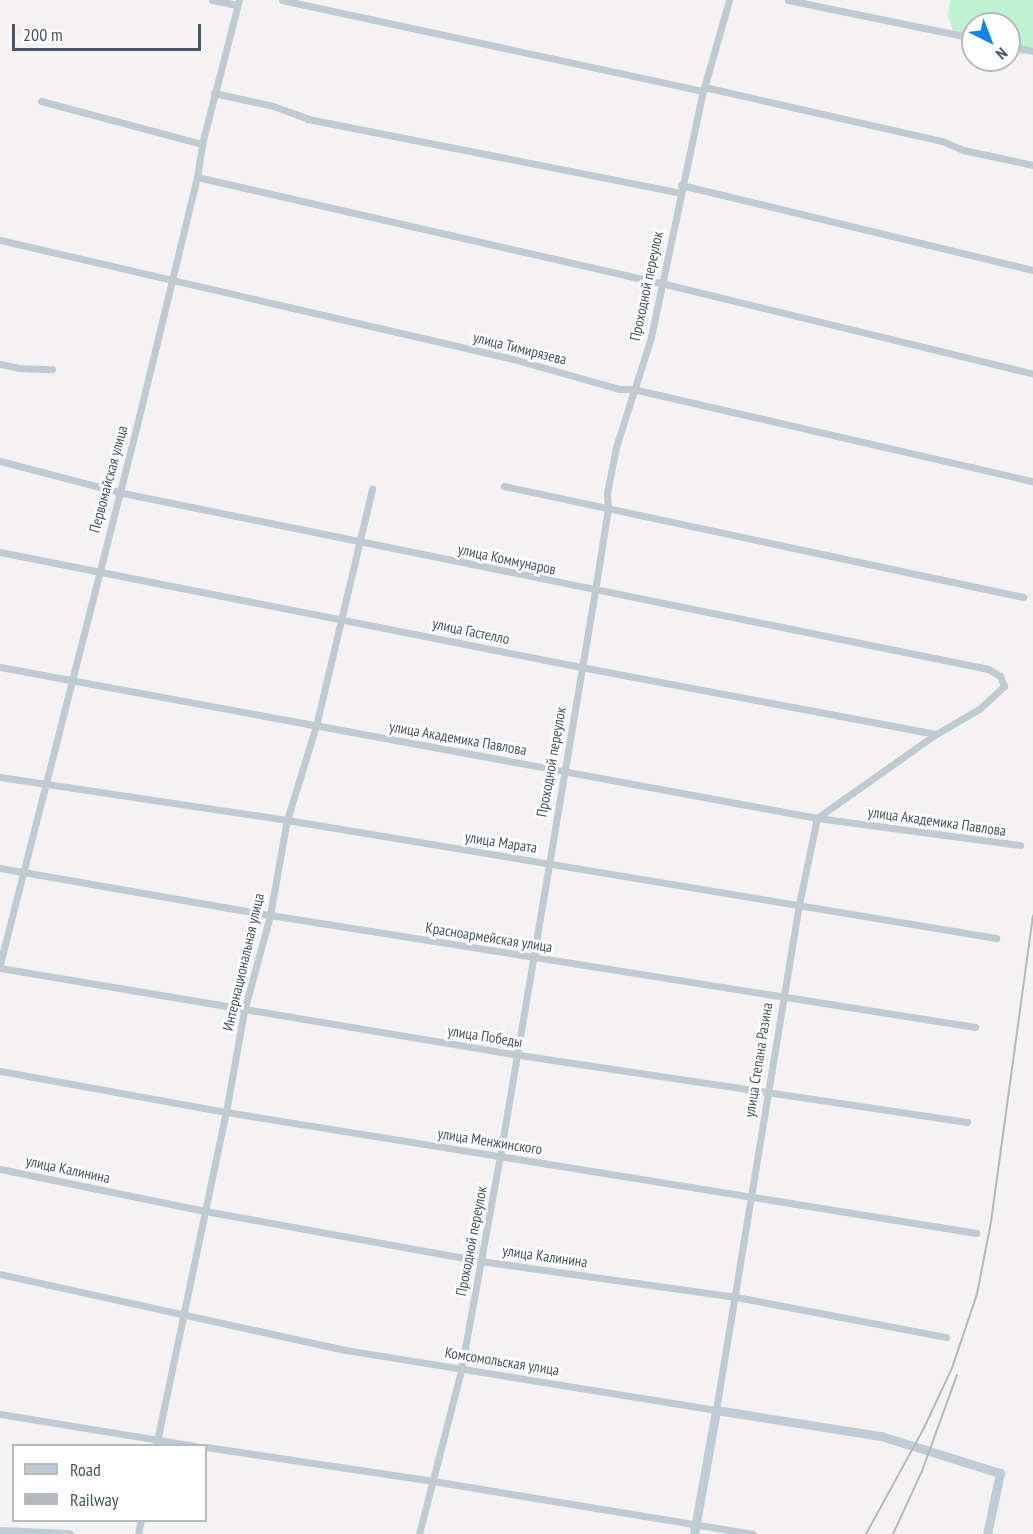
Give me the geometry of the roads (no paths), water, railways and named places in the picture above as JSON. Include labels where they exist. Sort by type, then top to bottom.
[{"type":"main road","name":"Комсомольская улица","points":[[716,1410],[881,1436],[1000,1473],[987,1534]]},
{"type":"main road","name":"улица Степана Разина","points":[[695,1530],[716,1410]]},
{"type":"main road","points":[[0,1531],[69,1534]]},
{"type":"street","points":[[212,0],[239,3]]},
{"type":"street","points":[[282,0],[942,141],[963,150],[1033,165]]},
{"type":"street","name":"Проходной переулок","points":[[419,1534],[461,1370],[519,1055],[532,957],[608,508],[606,493],[616,447],[651,337],[681,185],[703,89],[729,0]]},
{"type":"street","points":[[788,0],[961,36]]},
{"type":"street","name":"Первомайская улица","points":[[0,966],[197,177],[214,93],[239,3]]},
{"type":"street","points":[[214,93],[273,106],[308,119],[681,193]]},
{"type":"street","points":[[41,101],[202,144]]},
{"type":"street","points":[[197,177],[661,283],[1033,374]]},
{"type":"street","points":[[681,185],[1033,270]]},
{"type":"street","name":"улица Тимирязева","points":[[0,240],[513,359],[619,389],[633,389],[1033,481]]},
{"type":"street","points":[[0,364],[19,368],[52,369]]},
{"type":"street","name":"улица Коммунаров","points":[[0,461],[118,492],[595,591],[988,669],[1000,676],[1004,686],[979,709],[936,734]]},
{"type":"street","points":[[504,486],[1023,597]]},
{"type":"street","name":"Интернациональная улица","points":[[156,1443],[226,1112],[244,1011],[270,915],[287,820],[316,726],[372,489]]},
{"type":"street","name":"улица Гастелло","points":[[0,552],[581,667],[936,734]]},
{"type":"street","name":"улица Академика Павлова","points":[[0,667],[817,818],[1020,845]]},
{"type":"street","points":[[817,818],[936,734]]},
{"type":"street","name":"улица Марата","points":[[0,777],[287,820],[996,938]]},
{"type":"street","name":"улица Степана Разина","points":[[716,1410],[799,904],[817,818]]},
{"type":"street","name":"Красноармейская улица","points":[[0,868],[270,915],[975,1027]]},
{"type":"street","name":"улица Победы","points":[[0,966],[244,1011],[967,1122]]},
{"type":"street","name":"улица Менжинского","points":[[0,1071],[226,1112],[976,1233]]},
{"type":"street","name":"улица Калинина","points":[[0,1169],[205,1211],[480,1261],[736,1297],[946,1337]]},
{"type":"street","name":"Комсомольская улица","points":[[0,1274],[345,1350],[716,1410]]},
{"type":"street","points":[[0,1414],[156,1443]]},
{"type":"street","points":[[207,1447],[433,1481],[695,1530],[753,1534]]},
{"type":"railway","points":[[866,1534],[923,1430],[952,1368],[977,1294],[991,1222],[1033,916]]},
{"type":"railway","points":[[893,1534],[922,1471],[957,1375]]}]
